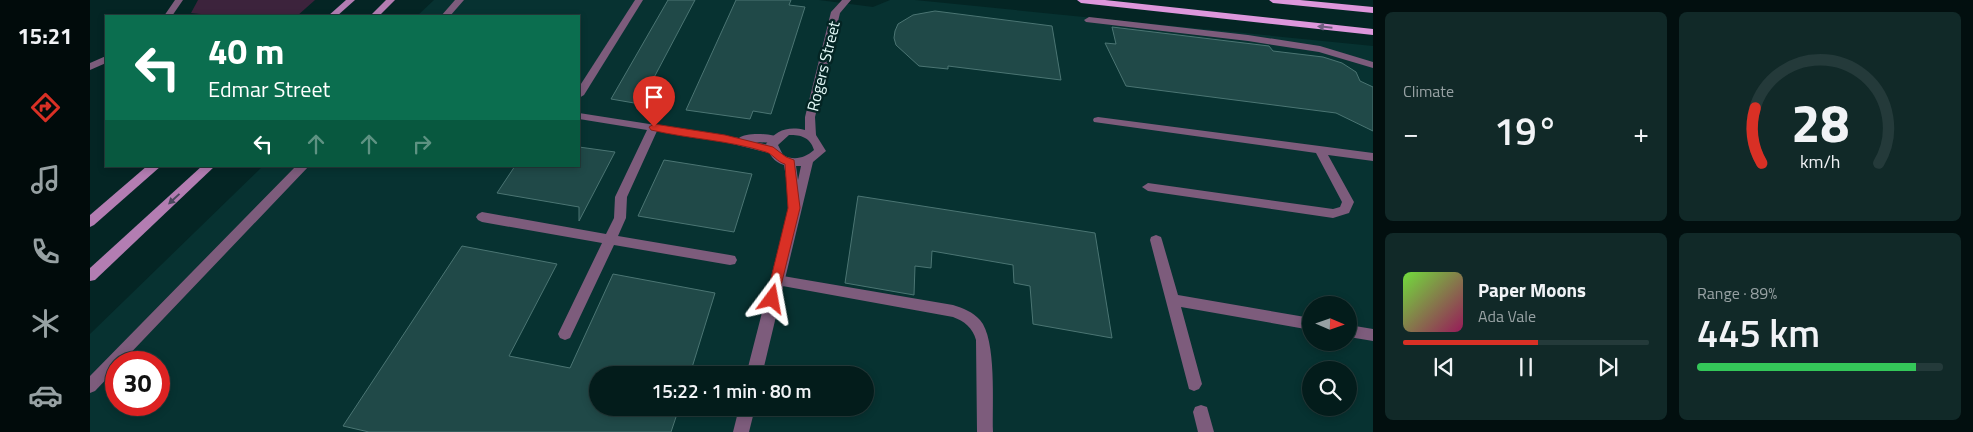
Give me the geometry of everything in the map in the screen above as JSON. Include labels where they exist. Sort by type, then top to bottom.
[{"type":"main road","points":[[333,15],[351,0]]},
{"type":"main road","points":[[375,15],[392,0]]},
{"type":"main road","points":[[1081,0],[1373,32]]},
{"type":"main road","points":[[1273,0],[1373,10]]},
{"type":"main road","points":[[90,222],[154,167]]},
{"type":"main road","points":[[90,276],[208,167]]},
{"type":"street","points":[[169,15],[179,0]]},
{"type":"street","points":[[445,15],[460,0]]},
{"type":"street","points":[[580,93],[639,0]]},
{"type":"street","name":"Rogers Street","points":[[811,136],[810,117],[836,12],[847,0]]},
{"type":"street","points":[[1089,20],[1248,38],[1320,49],[1373,65]]},
{"type":"street","points":[[90,67],[105,60]]},
{"type":"street","points":[[580,116],[774,145]]},
{"type":"street","points":[[1098,120],[1373,157]]},
{"type":"street","points":[[565,334],[620,218],[621,197],[654,127]]},
{"type":"street","points":[[787,132],[795,132],[811,136],[818,142],[820,151],[807,162],[790,162],[782,160],[774,145],[787,132]]},
{"type":"street","points":[[1148,187],[1324,213],[1340,212],[1345,210],[1348,202],[1320,150]]},
{"type":"street","points":[[790,162],[794,208]]},
{"type":"street","points":[[756,366],[807,162]]},
{"type":"street","points":[[90,386],[302,167]]},
{"type":"street","points":[[482,217],[730,260]]},
{"type":"street","points":[[1156,240],[1194,384]]},
{"type":"street","points":[[777,280],[953,311],[972,320],[980,330],[983,340],[985,432]]},
{"type":"street","points":[[1172,300],[1302,322]]},
{"type":"street","points":[[1358,332],[1373,335]]},
{"type":"street","points":[[1200,412],[1206,432]]},
{"type":"street","points":[[741,432],[745,416]]},
{"type":"shaded area","points":[[198,0],[315,0],[298,15],[210,15],[191,13]]},
{"type":"shaded area","points":[[434,0],[819,0],[873,7],[890,0],[915,0],[1373,46],[1373,432],[90,432],[90,334],[262,167],[580,167],[580,15],[418,15]]},
{"type":"building","points":[[668,0],[695,0],[640,104],[611,99]]},
{"type":"building","points":[[736,0],[791,0],[789,5],[805,7],[771,114],[753,111],[750,119],[686,110]]},
{"type":"building","points":[[935,11],[1052,26],[1061,80],[948,66],[948,69],[919,66],[896,45],[895,31],[898,24],[913,15]]},
{"type":"building","points":[[1112,27],[1269,46],[1273,51],[1323,57],[1342,63],[1356,72],[1360,81],[1373,87],[1373,131],[1336,113],[1126,86],[1105,43],[1116,44]]},
{"type":"building","points":[[580,147],[615,152],[579,221],[579,207],[497,193],[514,167],[580,167]]},
{"type":"building","points":[[664,160],[752,174],[734,232],[638,216]]},
{"type":"building","points":[[858,196],[1095,233],[1112,338],[1033,324],[1030,286],[1014,283],[1013,265],[932,251],[931,268],[915,266],[914,295],[845,283]]},
{"type":"building","points":[[462,246],[557,264],[509,356],[570,368],[613,274],[715,293],[692,366],[589,366],[589,416],[676,416],[671,432],[369,432],[343,426]]},
{"type":"route","points":[[654,127],[725,138],[773,150],[782,160],[790,162],[793,178],[794,208],[772,299]]}]
